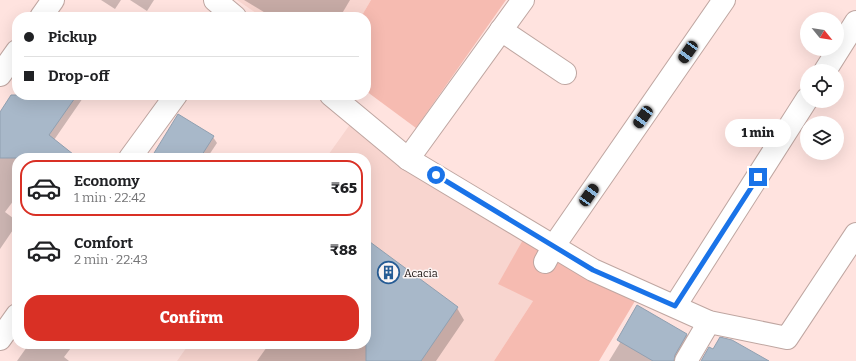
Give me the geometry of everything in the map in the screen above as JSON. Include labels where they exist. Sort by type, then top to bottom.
[{"type":"street","points":[[45,12],[53,0]]},
{"type":"street","points":[[214,0],[229,12]]},
{"type":"street","points":[[408,159],[523,0]]},
{"type":"street","points":[[549,254],[724,0]]},
{"type":"street","points":[[829,64],[856,22]]},
{"type":"street","points":[[502,30],[565,73]]},
{"type":"street","points":[[0,74],[12,58]]},
{"type":"street","points":[[134,153],[172,100]]},
{"type":"street","points":[[337,100],[408,159],[549,254],[593,270],[709,322],[787,338],[856,234]]},
{"type":"street","points":[[675,306],[801,108]]},
{"type":"street","points":[[0,338],[12,322]]},
{"type":"street","points":[[686,361],[709,322]]},
{"type":"shaded area","points":[[237,0],[371,0],[364,12],[255,12]]},
{"type":"shaded area","points":[[371,0],[506,0],[416,128],[371,95],[371,12],[364,12]]},
{"type":"shaded area","points":[[351,123],[439,191],[524,238],[533,301],[494,361],[177,361],[185,349],[371,349],[371,153],[330,153]]},
{"type":"shaded area","points":[[524,238],[638,296],[599,361],[494,361],[533,301],[498,284]]},
{"type":"building","points":[[11,95],[12,100],[74,100],[49,135],[72,153],[12,153],[12,158],[0,158],[0,112]]},
{"type":"building","points":[[178,114],[214,136],[203,153],[154,153]]},
{"type":"building","name":"Acacia","points":[[371,243],[458,307],[421,361],[366,361],[366,349],[371,349]]},
{"type":"building","points":[[637,305],[687,334],[675,355],[674,361],[653,361],[617,340]]},
{"type":"building","points":[[720,337],[732,340],[769,361],[701,361],[709,347],[713,349]]},
{"type":"place","name":"Acacia","points":[[389,273]]},
{"type":"route","points":[[436,175],[593,270],[675,306],[758,177]]}]
